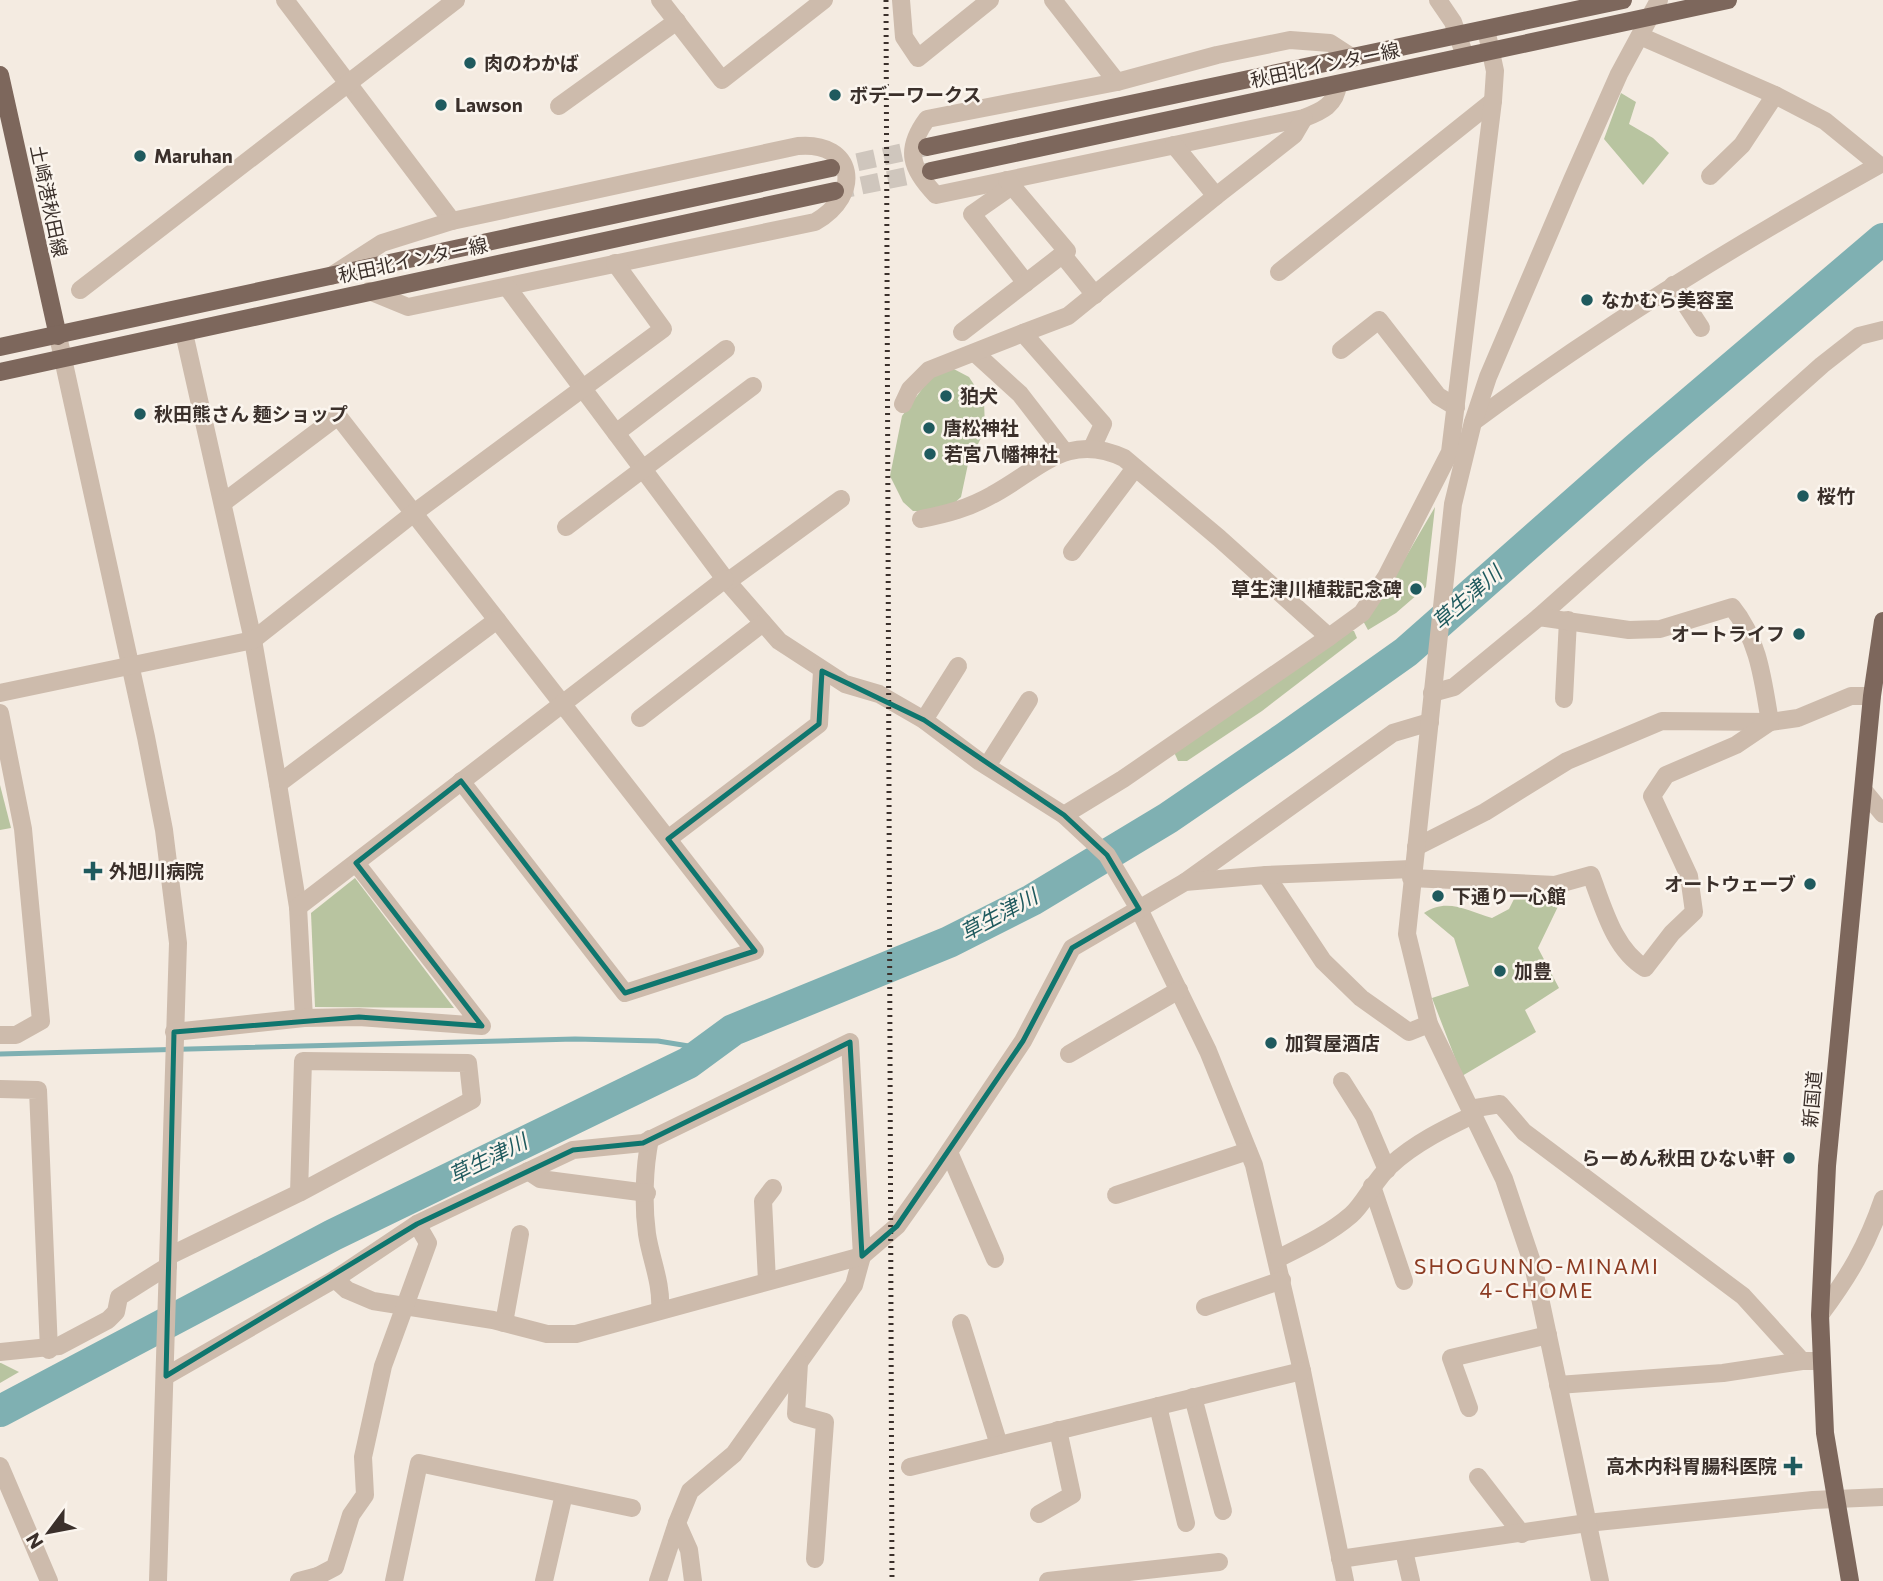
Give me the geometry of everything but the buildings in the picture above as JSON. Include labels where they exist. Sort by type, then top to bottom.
[{"type":"main road","name":"秋田北インター線","points":[[927,147],[1623,0]]},
{"type":"main road","name":"秋田北インター線","points":[[931,171],[1728,0]]},
{"type":"main road","name":"土崎港秋田線","points":[[0,75],[58,336]]},
{"type":"main road","name":"秋田北インター線","points":[[0,347],[831,168]]},
{"type":"main road","name":"秋田北インター線","points":[[0,372],[835,191]]},
{"type":"main road","name":"新国道","points":[[1850,1581],[1825,1433],[1820,1315],[1827,1166],[1872,696],[1881,652],[1883,621]]},
{"type":"street","points":[[285,0],[452,221]]},
{"type":"street","points":[[80,290],[456,0]]},
{"type":"street","points":[[660,0],[722,80],[824,0]]},
{"type":"street","points":[[901,0],[904,37],[918,58],[990,0]]},
{"type":"street","points":[[1053,0],[1116,82]]},
{"type":"street","points":[[1438,0],[1459,35],[1465,56]]},
{"type":"street","points":[[1600,1581],[1533,1265],[1512,1204],[1429,1024],[1407,934],[1411,874],[1453,504],[1471,430],[1488,377],[1567,192],[1619,74],[1659,0]]},
{"type":"street","points":[[559,106],[677,22]]},
{"type":"street","points":[[1450,452],[1493,101],[1495,71],[1486,29]]},
{"type":"street","points":[[1069,819],[1329,638],[1362,612],[1386,577],[1450,452],[1471,430],[1575,347],[1771,224],[1879,165],[1825,121],[1774,95],[1640,36]]},
{"type":"street","points":[[1338,84],[1337,96],[1331,105],[1304,118],[1010,183],[936,195],[914,168],[913,149],[918,131],[927,119],[1116,82],[1290,40],[1330,43],[1353,58]]},
{"type":"street","points":[[1710,176],[1742,145],[1774,95]]},
{"type":"street","points":[[1279,272],[1493,101]]},
{"type":"street","points":[[903,404],[910,389],[929,370],[1069,316],[1294,135],[1304,118]]},
{"type":"street","points":[[1174,145],[1216,196]]},
{"type":"street","points":[[327,278],[391,239],[452,221],[798,146],[825,148],[838,158],[845,172],[844,197],[832,212],[815,222],[408,307],[369,291]]},
{"type":"street","points":[[962,332],[1067,251],[1010,183]]},
{"type":"street","points":[[1010,183],[972,215],[1026,283]]},
{"type":"street","points":[[391,239],[394,263]]},
{"type":"street","points":[[1062,254],[1095,295]]},
{"type":"street","points":[[0,693],[131,668],[253,640],[414,513],[663,329],[615,263]]},
{"type":"street","points":[[1673,285],[1701,328]]},
{"type":"street","points":[[507,286],[726,580],[779,641],[845,684],[879,694],[924,720],[987,766],[1069,819],[1107,855],[1136,904],[1179,990],[1208,1051],[1248,1151],[1278,1259],[1345,1581]]},
{"type":"street","points":[[1341,350],[1379,320],[1438,396],[1456,407]]},
{"type":"street","points":[[1432,690],[1454,687],[1539,617],[1822,365],[1859,336],[1883,330]]},
{"type":"street","points":[[184,333],[253,640],[298,907],[304,1018]]},
{"type":"street","points":[[1023,333],[1102,424],[1092,449]]},
{"type":"street","points":[[58,336],[164,830],[178,943],[158,1581]]},
{"type":"street","points":[[616,433],[726,349]]},
{"type":"street","points":[[975,353],[1020,394],[1064,451]]},
{"type":"street","points":[[566,527],[753,386]]},
{"type":"street","points":[[224,502],[338,416],[755,951],[625,993],[461,781]]},
{"type":"street","points":[[921,519],[960,511],[1064,451],[1106,449],[1135,468],[1221,540],[1329,638]]},
{"type":"street","points":[[1072,552],[1135,468]]},
{"type":"street","points":[[298,907],[726,580],[841,499]]},
{"type":"street","points":[[1539,617],[1629,630],[1660,629],[1732,607],[1744,621],[1760,662],[1770,722]]},
{"type":"street","points":[[278,784],[497,620]]},
{"type":"street","points":[[1564,699],[1568,620]]},
{"type":"street","points":[[640,718],[763,623]]},
{"type":"street","points":[[924,720],[958,666]]},
{"type":"street","points":[[668,839],[819,724],[822,671]]},
{"type":"street","points":[[1416,847],[1485,812],[1567,761],[1662,721],[1770,722],[1798,718],[1851,696],[1872,696]]},
{"type":"street","points":[[987,766],[1029,700]]},
{"type":"street","points":[[0,713],[23,830],[41,1021],[16,1035],[0,1035]]},
{"type":"street","points":[[335,1279],[347,1290],[373,1301],[504,1323],[547,1334],[576,1334],[862,1256],[897,1226],[949,1152],[1023,1041],[1072,948],[1136,904],[1185,882],[1393,733],[1430,722]]},
{"type":"street","points":[[1185,882],[1266,875],[1411,874],[1555,885],[1591,875],[1612,928],[1630,959],[1645,968],[1672,933],[1694,912],[1689,876],[1652,796],[1666,775],[1736,745],[1770,722]]},
{"type":"street","points":[[1864,791],[1883,814]]},
{"type":"street","points":[[174,1035],[304,1018],[359,1017],[482,1026],[356,863]]},
{"type":"street","points":[[1266,875],[1323,961],[1361,998],[1409,1032],[1429,1024]]},
{"type":"street","points":[[1069,1054],[1179,990]]},
{"type":"street","points":[[166,1376],[335,1279],[417,1224],[573,1150],[650,1139],[850,1042],[862,1256],[854,1285],[734,1454],[690,1491],[658,1581]]},
{"type":"street","points":[[0,1352],[49,1350],[108,1321],[116,1312],[119,1297],[168,1265],[472,1100],[468,1063],[303,1060],[299,1193]]},
{"type":"street","points":[[1342,1081],[1364,1116],[1387,1170]]},
{"type":"street","points":[[0,1089],[38,1090],[49,1350]]},
{"type":"street","points":[[1278,1259],[1321,1237],[1353,1213],[1387,1170],[1429,1136],[1471,1112],[1500,1104],[1524,1132],[1743,1296],[1801,1361]]},
{"type":"street","points":[[650,1139],[646,1158],[647,1232],[661,1292],[660,1310]]},
{"type":"street","points":[[1116,1195],[1248,1151]]},
{"type":"street","points":[[949,1152],[995,1259]]},
{"type":"street","points":[[528,1171],[540,1179],[647,1193]]},
{"type":"street","points":[[1372,1186],[1404,1281]]},
{"type":"street","points":[[767,1281],[763,1201],[773,1188]]},
{"type":"street","points":[[1820,1315],[1853,1271],[1869,1241],[1883,1199]]},
{"type":"street","points":[[299,1581],[318,1579],[334,1567],[351,1515],[365,1494],[363,1457],[380,1379],[428,1243],[417,1224]]},
{"type":"street","points":[[504,1323],[520,1234]]},
{"type":"street","points":[[1205,1307],[1282,1280]]},
{"type":"street","points":[[961,1323],[999,1445]]},
{"type":"street","points":[[1469,1408],[1451,1358],[1548,1335]]},
{"type":"street","points":[[1559,1385],[1723,1373],[1801,1361],[1820,1361]]},
{"type":"street","points":[[799,1363],[796,1414],[825,1422],[815,1559]]},
{"type":"street","points":[[911,1466],[1302,1371]]},
{"type":"street","points":[[1193,1397],[1223,1511]]},
{"type":"street","points":[[1158,1406],[1186,1522]]},
{"type":"street","points":[[1039,1514],[1072,1495],[1058,1430]]},
{"type":"street","points":[[394,1581],[419,1462],[632,1508]]},
{"type":"street","points":[[0,1466],[49,1581]]},
{"type":"street","points":[[1478,1477],[1522,1534]]},
{"type":"street","points":[[544,1581],[564,1494]]},
{"type":"street","points":[[1340,1559],[1404,1552],[1587,1523],[1883,1497]]},
{"type":"street","points":[[677,1523],[689,1550],[693,1581]]},
{"type":"street","points":[[1404,1552],[1411,1581]]},
{"type":"street","points":[[1041,1581],[1219,1562]]},
{"type":"highlighted area","points":[[822,671],[924,720],[1064,815],[1107,855],[1139,909],[1072,948],[1023,1041],[936,1171],[897,1226],[862,1256],[850,1042],[643,1143],[573,1150],[417,1224],[166,1376],[174,1032],[359,1017],[482,1026],[356,863],[461,781],[625,993],[755,951],[668,839],[819,724]]},
{"type":"green space","points":[[1621,93],[1636,102],[1629,124],[1653,138],[1669,153],[1643,185],[1604,139]]},
{"type":"green space","points":[[948,366],[969,377],[984,400],[985,430],[968,464],[961,497],[950,507],[913,511],[903,502],[890,476],[902,416],[931,377]]},
{"type":"green space","points":[[1435,507],[1426,587],[1396,613],[1368,630],[1362,619],[1390,584]]},
{"type":"green space","points":[[1350,631],[1354,631],[1357,638],[1262,711],[1187,761],[1178,761],[1174,752]]},
{"type":"green space","points":[[0,785],[11,828],[0,830]]},
{"type":"green space","points":[[355,878],[454,1008],[315,1007],[311,913]]},
{"type":"green space","points":[[1520,887],[1565,892],[1538,948],[1559,988],[1525,1010],[1536,1032],[1462,1076],[1432,998],[1469,986],[1454,938],[1424,913],[1432,908],[1449,906],[1492,918],[1509,909]]},
{"type":"green space","points":[[1,1363],[19,1372],[0,1383]]},
{"type":"waterway","name":"草生津川","points":[[0,1411],[333,1235],[688,1063],[733,1030],[949,942],[1032,900],[1168,818],[1406,652],[1636,449],[1883,239]]},
{"type":"waterway","points":[[0,1054],[575,1039],[658,1041],[707,1049]]},
{"type":"tunnel","points":[[831,168],[927,147]]},
{"type":"tunnel","points":[[835,191],[931,171]]},
{"type":"railway","points":[[886,0],[892,1581]]},
{"type":"place","name":"肉のわかば","points":[[470,63]]},
{"type":"place","name":"ボデーワークス","points":[[835,95]]},
{"type":"place","name":"Lawson","points":[[441,105]]},
{"type":"place","name":"Maruhan","points":[[140,156]]},
{"type":"place","name":"なかむら美容室","points":[[1587,300]]},
{"type":"place","name":"狛犬","points":[[946,396]]},
{"type":"place","name":"秋田熊さん 麺ショップ","points":[[140,414]]},
{"type":"place","name":"唐松神社","points":[[929,428]]},
{"type":"place","name":"若宮八幡神社","points":[[930,454]]},
{"type":"place","name":"桜竹","points":[[1803,496]]},
{"type":"place","name":"草生津川植栽記念碑","points":[[1416,589]]},
{"type":"place","name":"オートライフ","points":[[1799,634]]},
{"type":"place","name":"外旭川病院","points":[[93,871]]},
{"type":"place","name":"オートウェーブ","points":[[1810,884]]},
{"type":"place","name":"下通り一心館","points":[[1438,896]]},
{"type":"place","name":"加豊","points":[[1500,971]]},
{"type":"place","name":"加賀屋酒店","points":[[1271,1043]]},
{"type":"place","name":"らーめん秋田 ひない軒","points":[[1789,1158]]},
{"type":"place","name":"高木内科胃腸科医院","points":[[1793,1466]]},
{"type":"district","name":"SHOGUNNO-MINAMI 4-CHOME","points":[[1537,1279]]}]
